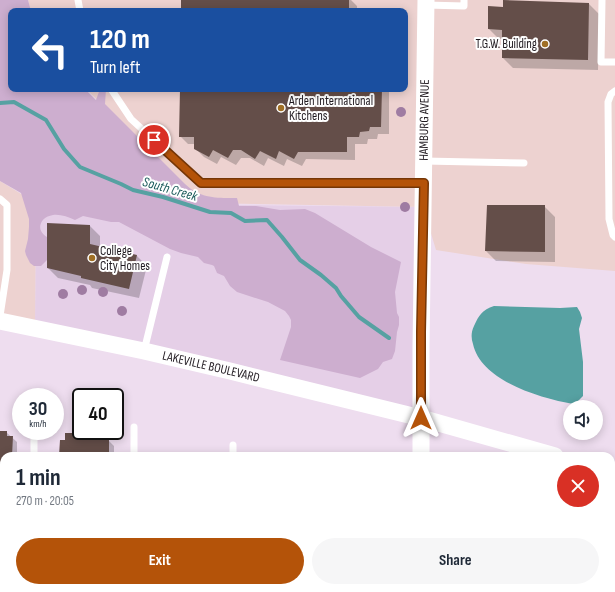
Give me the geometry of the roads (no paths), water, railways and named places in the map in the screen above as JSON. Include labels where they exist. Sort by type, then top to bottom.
[{"type":"street","name":"HAMBURG AVENUE","points":[[421,452],[421,332],[426,3]]},
{"type":"street","name":"LAKEVILLE BOULEVARD","points":[[0,321],[245,374],[421,418],[541,452]]},
{"type":"lane","points":[[426,3],[464,6],[464,0]]},
{"type":"lane","points":[[602,0],[601,62],[615,62]]},
{"type":"lane","points":[[615,91],[611,94],[608,102],[609,219],[613,235],[615,237]]},
{"type":"lane","points":[[114,92],[131,119],[201,183],[424,183]]},
{"type":"lane","points":[[424,161],[524,163]]},
{"type":"lane","points":[[0,199],[7,204],[8,262],[0,316]]},
{"type":"lane","points":[[144,351],[167,257]]},
{"type":"lane","points":[[134,428],[134,452]]},
{"type":"lane","points":[[34,440],[34,452]]},
{"type":"lane","points":[[233,445],[233,452]]},
{"type":"waterway","name":"South Creek","points":[[0,103],[14,102],[46,120],[64,149],[80,167],[133,190],[163,197],[210,212],[231,213],[245,221],[267,220],[300,260],[336,288],[359,317],[389,338]]},
{"type":"place","name":"T.G.W. Building","points":[[545,44]]},
{"type":"place","name":"Arden International Kitchens","points":[[281,108]]},
{"type":"place","name":"College City Homes","points":[[92,258]]}]
